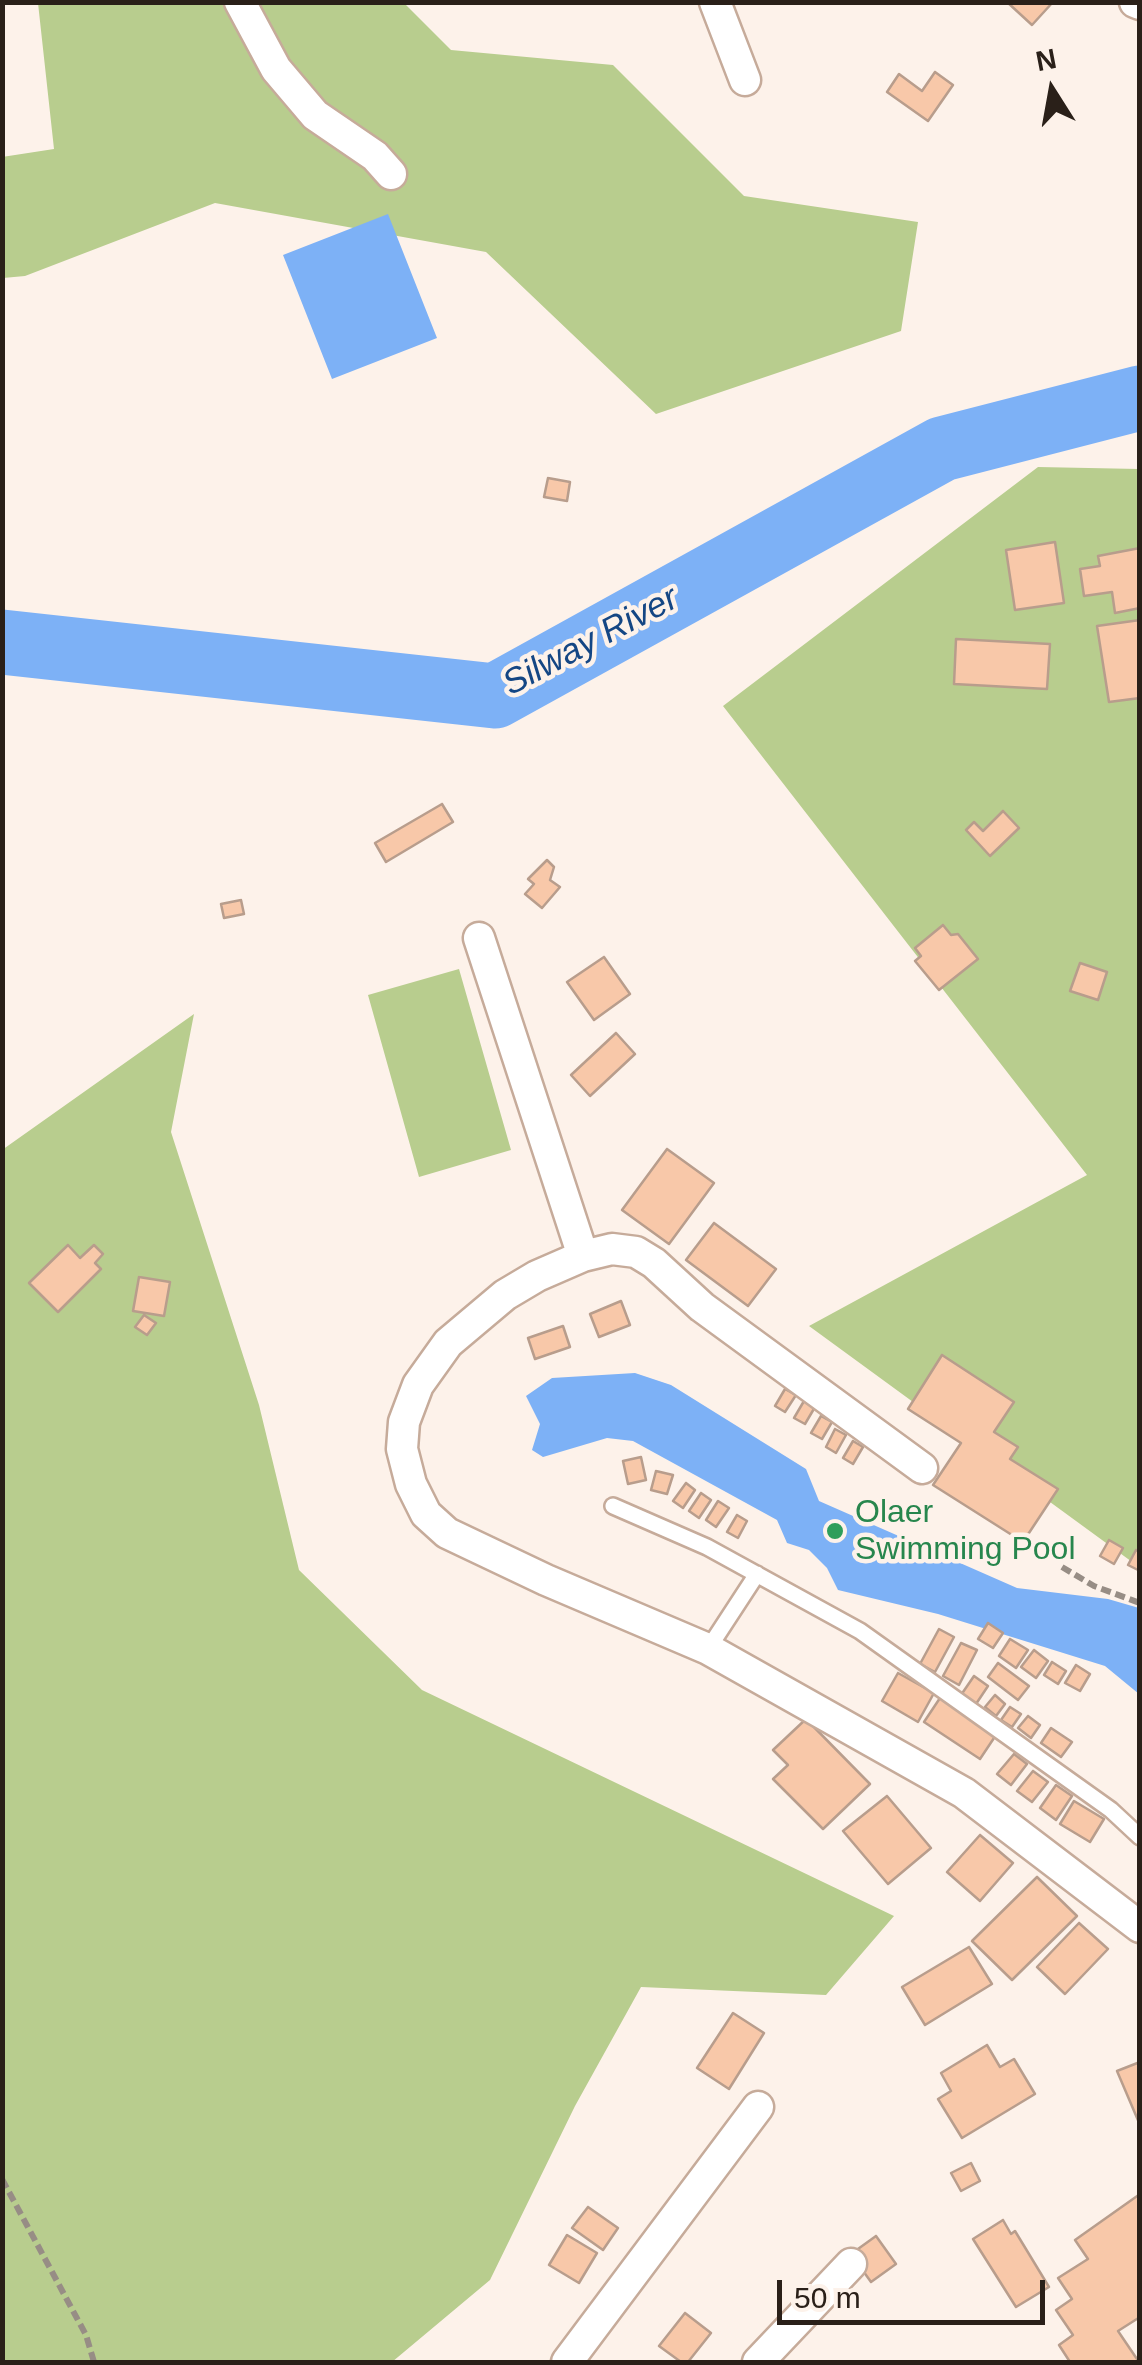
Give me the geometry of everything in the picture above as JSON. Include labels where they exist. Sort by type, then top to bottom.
[{"type":"street","points":[[240,2],[276,69],[300,98],[315,115],[375,156],[391,174]]},
{"type":"street","points":[[715,2],[745,80]]},
{"type":"street","points":[[479,938],[583,1256]]},
{"type":"street","points":[[922,1468],[702,1307],[654,1263],[636,1252],[612,1249],[583,1256],[505,1295],[448,1342],[418,1385],[404,1422],[402,1449],[426,1514],[447,1533],[708,1649],[964,1793],[1140,1927]]},
{"type":"street","points":[[567,2362],[758,2107]]},
{"type":"street","points":[[758,2362],[851,2264]]},
{"type":"lane","points":[[614,1506],[707,1547],[860,1631],[1111,1810],[1140,1837]]},
{"type":"lane","points":[[708,1649],[757,1574]]},
{"type":"path","points":[[1062,1567],[1094,1586],[1140,1603]]},
{"type":"path","points":[[2,2179],[86,2335],[94,2362]]},
{"type":"green space","points":[[38,3],[404,3],[451,50],[613,65],[744,196],[918,222],[901,331],[656,414],[486,252],[215,203],[25,276],[3,278],[2,157],[54,149]]},
{"type":"green space","points":[[1038,467],[1139,469],[1139,1567],[809,1326],[1087,1175],[723,706]]},
{"type":"green space","points":[[459,969],[511,1150],[419,1177],[368,995]]},
{"type":"green space","points":[[194,1014],[171,1132],[259,1405],[299,1570],[422,1690],[894,1916],[826,1995],[641,1987],[575,2106],[490,2280],[392,2362],[3,2362],[2,1150]]},
{"type":"water","points":[[388,214],[437,338],[332,379],[283,255]]},
{"type":"water","name":"Olaer Swimming Pool","points":[[635,1373],[671,1385],[806,1469],[819,1501],[1017,1588],[1108,1599],[1139,1608],[1139,1694],[1105,1666],[938,1614],[838,1590],[827,1568],[809,1550],[787,1543],[777,1520],[633,1441],[607,1438],[543,1457],[532,1450],[540,1424],[526,1396],[552,1378]]},
{"type":"building","points":[[1007,2],[1053,2],[1032,25]]},
{"type":"building","points":[[935,72],[953,85],[928,121],[887,92],[899,74],[922,91]]},
{"type":"building","points":[[548,478],[570,482],[567,501],[544,497]]},
{"type":"building","points":[[1055,542],[1064,603],[1015,610],[1006,550]]},
{"type":"building","points":[[1140,548],[1140,608],[1115,613],[1112,592],[1084,596],[1080,569],[1100,566],[1098,556]]},
{"type":"building","points":[[1140,620],[1140,698],[1109,702],[1097,626]]},
{"type":"building","points":[[956,639],[1050,644],[1047,689],[954,684]]},
{"type":"building","points":[[442,804],[453,822],[386,862],[375,843]]},
{"type":"building","points":[[1003,811],[1019,828],[990,856],[966,830],[974,822],[983,831]]},
{"type":"building","points":[[547,860],[554,867],[550,880],[560,887],[542,908],[525,894],[534,884],[528,879]]},
{"type":"building","points":[[241,900],[244,914],[224,918],[221,904]]},
{"type":"building","points":[[943,925],[951,935],[958,934],[978,959],[939,990],[915,961],[921,956],[915,948]]},
{"type":"building","points":[[604,957],[630,994],[594,1020],[567,982]]},
{"type":"building","points":[[1080,963],[1107,972],[1098,1000],[1070,991]]},
{"type":"building","points":[[616,1033],[635,1054],[590,1096],[571,1075]]},
{"type":"building","points":[[667,1149],[714,1183],[669,1244],[622,1210]]},
{"type":"building","points":[[714,1223],[776,1269],[748,1306],[686,1260]]},
{"type":"building","points":[[68,1245],[80,1258],[94,1245],[103,1254],[95,1263],[101,1269],[58,1312],[29,1283]]},
{"type":"building","points":[[139,1277],[170,1282],[164,1316],[133,1311]]},
{"type":"building","points":[[621,1301],[630,1325],[599,1337],[590,1314]]},
{"type":"building","points":[[144,1315],[156,1323],[147,1335],[135,1327]]},
{"type":"building","points":[[563,1326],[570,1347],[535,1359],[528,1338]]},
{"type":"building","points":[[942,1355],[1014,1402],[994,1432],[1018,1447],[1010,1459],[1058,1489],[1023,1542],[933,1485],[961,1443],[908,1409]]},
{"type":"building","points":[[785,1389],[796,1395],[785,1412],[775,1406]]},
{"type":"building","points":[[804,1401],[815,1407],[805,1424],[794,1418]]},
{"type":"building","points":[[821,1416],[832,1422],[822,1439],[811,1433]]},
{"type":"building","points":[[835,1429],[846,1435],[836,1453],[826,1447]]},
{"type":"building","points":[[853,1441],[863,1447],[853,1464],[843,1458]]},
{"type":"building","points":[[641,1457],[646,1480],[628,1484],[623,1461]]},
{"type":"building","points":[[656,1471],[673,1475],[667,1494],[651,1490]]},
{"type":"building","points":[[686,1483],[695,1490],[683,1508],[673,1501]]},
{"type":"building","points":[[701,1493],[711,1500],[699,1518],[689,1511]]},
{"type":"building","points":[[718,1501],[729,1508],[716,1527],[706,1520]]},
{"type":"building","points":[[737,1515],[747,1521],[738,1538],[727,1532]]},
{"type":"building","points":[[1109,1540],[1123,1548],[1114,1564],[1100,1556]]},
{"type":"building","points":[[1136,1550],[1140,1552],[1140,1571],[1128,1565]]},
{"type":"building","points":[[988,1623],[1003,1633],[993,1648],[978,1639]]},
{"type":"building","points":[[939,1629],[954,1637],[935,1672],[920,1664]]},
{"type":"building","points":[[1010,1639],[1028,1650],[1016,1668],[999,1656]]},
{"type":"building","points":[[961,1643],[977,1650],[959,1685],[943,1676]]},
{"type":"building","points":[[1034,1650],[1048,1661],[1036,1678],[1021,1667]]},
{"type":"building","points":[[1052,1662],[1066,1671],[1058,1684],[1044,1675]]},
{"type":"building","points":[[998,1663],[1029,1686],[1018,1700],[988,1677]]},
{"type":"building","points":[[1076,1665],[1090,1674],[1080,1691],[1065,1683]]},
{"type":"building","points":[[898,1673],[934,1693],[918,1722],[882,1701]]},
{"type":"building","points":[[974,1676],[988,1686],[976,1704],[961,1695]]},
{"type":"building","points":[[995,1695],[1005,1704],[996,1716],[985,1707]]},
{"type":"building","points":[[940,1698],[996,1735],[980,1759],[924,1722]]},
{"type":"building","points":[[1010,1707],[1021,1714],[1012,1727],[1001,1720]]},
{"type":"building","points":[[1028,1716],[1040,1725],[1031,1738],[1018,1728]]},
{"type":"building","points":[[806,1719],[870,1784],[823,1829],[773,1779],[788,1765],[773,1750]]},
{"type":"building","points":[[1051,1728],[1072,1742],[1061,1757],[1041,1743]]},
{"type":"building","points":[[1014,1754],[1027,1764],[1011,1785],[997,1774]]},
{"type":"building","points":[[1033,1771],[1048,1782],[1032,1802],[1017,1791]]},
{"type":"building","points":[[1056,1785],[1072,1796],[1056,1820],[1040,1808]]},
{"type":"building","points":[[887,1796],[931,1848],[888,1884],[843,1831]]},
{"type":"building","points":[[1074,1801],[1104,1819],[1090,1842],[1060,1824]]},
{"type":"building","points":[[980,1835],[1013,1863],[980,1901],[947,1872]]},
{"type":"building","points":[[1037,1877],[1077,1916],[1012,1980],[972,1941]]},
{"type":"building","points":[[1079,1923],[1108,1949],[1065,1994],[1037,1967]]},
{"type":"building","points":[[969,1947],[992,1984],[925,2025],[902,1987]]},
{"type":"building","points":[[733,2013],[764,2033],[729,2089],[697,2068]]},
{"type":"building","points":[[987,2045],[1000,2067],[1014,2059],[1035,2094],[962,2138],[938,2099],[951,2091],[941,2073]]},
{"type":"building","points":[[1140,2062],[1140,2125],[1117,2071]]},
{"type":"building","points":[[971,2163],[980,2181],[961,2191],[951,2173]]},
{"type":"building","points":[[1140,2194],[1140,2317],[1118,2331],[1139,2362],[1070,2362],[1059,2345],[1073,2335],[1056,2310],[1072,2299],[1058,2278],[1088,2259],[1075,2240]]},
{"type":"building","points":[[588,2207],[618,2228],[603,2250],[572,2228]]},
{"type":"building","points":[[1003,2220],[1011,2234],[1015,2231],[1049,2287],[1016,2307],[973,2239]]},
{"type":"building","points":[[567,2235],[597,2253],[579,2283],[549,2265]]},
{"type":"building","points":[[876,2236],[896,2264],[871,2282],[851,2254]]},
{"type":"building","points":[[685,2313],[711,2333],[688,2362],[681,2362],[659,2346]]},
{"type":"waterway","name":"Silway River","points":[[2,642],[495,696],[942,449],[1140,398]]},
{"type":"place","name":"Olaer Swimming Pool","points":[[835,1531]]}]
